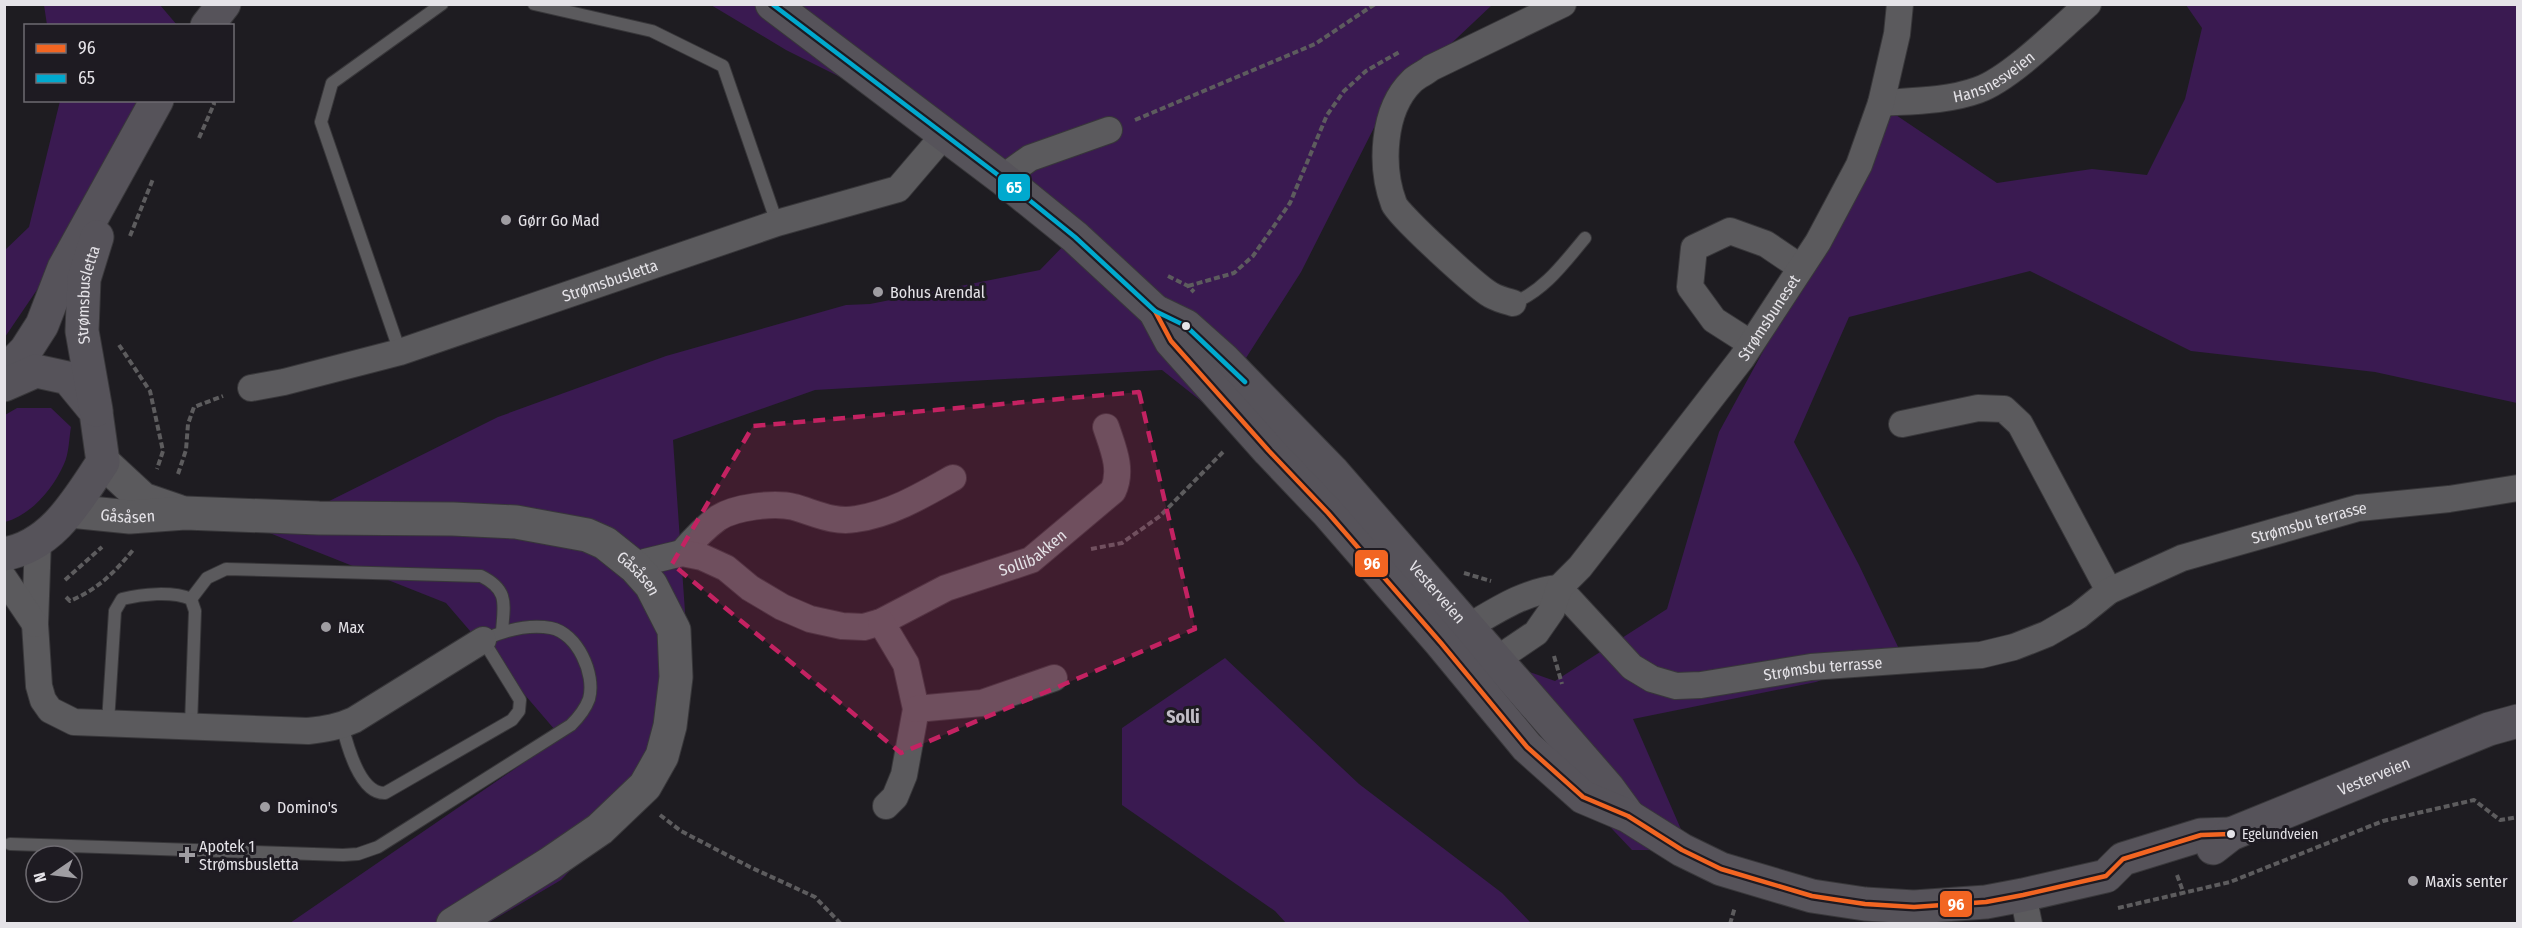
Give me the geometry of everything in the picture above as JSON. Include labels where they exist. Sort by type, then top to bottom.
[{"type":"main road","points":[[209,24],[224,4]]},
{"type":"main road","name":"Vesterveien","points":[[772,4],[1002,178],[1075,237],[1155,311],[1186,326],[1223,359],[1333,472],[1455,635],[1469,677],[1527,747],[1583,797],[1628,816],[1682,850],[1721,869],[1812,896],[1865,904],[1914,907],[1986,902],[2026,909],[2106,876],[2123,860],[2201,835],[2231,834],[2489,729],[2517,721]]},
{"type":"main road","name":"Strømsbusletta","points":[[4,373],[26,350],[42,325],[64,268],[156,102]]},
{"type":"main road","name":"Strømsbusletta","points":[[103,462],[82,331],[84,279],[114,178]]},
{"type":"main road","points":[[4,385],[36,371],[68,378],[96,412]]},
{"type":"main road","points":[[4,554],[14,552],[38,540],[70,511],[103,462]]},
{"type":"main road","name":"Vesterveien","points":[[1455,635],[1497,660],[1608,788],[1628,816]]},
{"type":"street","points":[[1513,303],[1490,295],[1414,228],[1395,205],[1385,162],[1386,135],[1396,106],[1411,82],[1431,69],[1563,4]]},
{"type":"street","name":"Strømsbuneset","points":[[1469,677],[1536,633],[1552,610],[1559,588],[1580,567],[1742,358],[1818,242],[1859,165],[1881,103],[1897,34],[1900,4]]},
{"type":"street","name":"Hansnesveien","points":[[1881,103],[1954,97],[1980,90],[2006,74],[2088,4]]},
{"type":"street","points":[[1002,178],[1030,158],[1109,130]]},
{"type":"street","name":"Strømsbusletta","points":[[251,388],[284,382],[400,352],[777,223],[898,189],[945,134]]},
{"type":"street","points":[[1750,343],[1714,320],[1690,287],[1694,248],[1730,231],[1766,244],[1800,267]]},
{"type":"street","points":[[1902,424],[1978,408],[2004,409],[2020,424],[2109,591]]},
{"type":"street","name":"Sollibakken","points":[[635,567],[645,562],[682,553],[702,557],[726,568],[750,588],[774,602],[810,619],[853,627],[864,627],[881,622],[946,588],[1031,560],[1113,491],[1118,480],[1116,457],[1106,427]]},
{"type":"street","name":"Gåsåsen","points":[[103,462],[142,499],[185,513]]},
{"type":"street","points":[[682,553],[697,536],[720,517],[748,508],[777,505],[793,507],[835,520],[855,519],[918,498],[953,478]]},
{"type":"street","name":"Strømsbu terrasse","points":[[1559,588],[1632,667],[1652,679],[1676,686],[1701,685],[1811,667],[1981,655],[2014,647],[2047,634],[2078,616],[2109,591],[2182,558],[2358,508],[2450,499],[2517,488]]},
{"type":"street","name":"Gåsåsen","points":[[70,511],[130,517],[185,513],[516,522],[587,535],[605,543],[635,567],[651,585],[674,630],[676,677],[670,726],[662,756],[645,786],[600,829],[453,924]]},
{"type":"street","points":[[38,540],[35,624],[39,686],[43,700],[50,710],[74,722],[308,731],[342,725],[493,636]]},
{"type":"street","points":[[4,578],[35,624]]},
{"type":"street","points":[[1455,635],[1511,602],[1539,590],[1559,588]]},
{"type":"street","points":[[881,622],[906,664],[916,709],[904,775],[895,797],[886,806]]},
{"type":"street","points":[[916,709],[982,703],[1053,678]]},
{"type":"lane","points":[[400,352],[321,122],[332,83],[442,4]]},
{"type":"lane","points":[[534,4],[652,31],[723,66],[777,223]]},
{"type":"lane","points":[[1513,303],[1525,299],[1540,288],[1585,238]]},
{"type":"lane","points":[[191,600],[207,578],[226,569],[481,576],[494,582],[500,589],[504,603],[493,636],[519,700],[519,711],[513,720],[385,794],[377,794],[369,788],[350,756],[342,725]]},
{"type":"lane","points":[[108,722],[115,611],[122,599],[137,595],[183,596],[191,600],[195,611],[191,725]]},
{"type":"lane","points":[[10,844],[343,855],[378,847],[571,725],[583,712],[590,696],[590,679],[583,659],[570,638],[551,628],[493,636]]},
{"type":"path","points":[[1109,130],[1315,44],[1375,4]]},
{"type":"path","points":[[1188,286],[1233,273],[1253,256],[1290,203],[1327,115],[1344,91],[1390,55],[1410,47]]},
{"type":"path","points":[[199,138],[214,102]]},
{"type":"path","points":[[127,246],[133,226],[157,171]]},
{"type":"path","points":[[115,339],[150,391],[163,451],[154,477]]},
{"type":"path","points":[[178,474],[186,450],[188,424],[194,407],[212,399],[251,388]]},
{"type":"path","points":[[1088,549],[1122,543],[1160,516],[1224,451]]},
{"type":"path","points":[[56,586],[75,573],[109,540]]},
{"type":"path","points":[[63,594],[70,602],[92,591],[117,569],[133,550]]},
{"type":"path","points":[[1554,656],[1563,685]]},
{"type":"path","points":[[2116,908],[2230,882],[2382,821],[2474,800],[2500,820],[2517,817]]},
{"type":"path","points":[[656,812],[681,831],[750,867],[815,897],[841,924]]},
{"type":"path","points":[[1730,924],[1737,901]]},
{"type":"highlighted area","points":[[1139,392],[1195,629],[901,753],[672,564],[753,426]]},
{"type":"shaded area","points":[[44,5],[160,5],[176,24],[47,24]]},
{"type":"shaded area","points":[[711,5],[1492,5],[1385,106],[1301,272],[1246,358],[1346,507],[1460,647],[1555,681],[1667,609],[1719,432],[1808,269],[1890,111],[1997,183],[2092,169],[2147,175],[2185,99],[2202,28],[2186,5],[2517,5],[2517,403],[2375,372],[2191,351],[2030,271],[1849,317],[1794,442],[1859,565],[1900,651],[1816,682],[1633,719],[1690,850],[1632,850],[1381,585],[1259,447],[1162,370],[815,390],[673,440],[686,626],[661,777],[561,880],[488,923],[290,923],[561,737],[446,603],[267,532],[498,417],[666,356],[846,305],[870,304],[1040,270],[1070,239],[952,133],[786,50]]},
{"type":"shaded area","points":[[60,102],[150,102],[110,182],[5,337],[4,251],[29,227]]},
{"type":"shaded area","points":[[17,408],[51,408],[71,427],[66,460],[54,483],[24,514],[5,522],[5,415]]},
{"type":"shaded area","points":[[1225,658],[1359,784],[1502,893],[1531,923],[1286,923],[1275,911],[1122,805],[1122,728]]},
{"type":"transit line","name":"65","points":[[772,4],[1002,178],[1075,237],[1155,311],[1186,326],[1245,382]]},
{"type":"transit line","name":"96","points":[[1155,311],[1171,341],[1328,513],[1441,643],[1527,747],[1583,797],[1628,816],[1682,850],[1721,869],[1812,896],[1865,904],[1914,907],[1986,902],[2106,876],[2123,859],[2201,835],[2231,834]]},
{"type":"place","name":"Gørr Go Mad","points":[[506,220]]},
{"type":"place","name":"Bohus Arendal","points":[[878,292]]},
{"type":"place","name":"Max","points":[[326,627]]},
{"type":"place","name":"Domino's","points":[[265,807]]},
{"type":"place","name":"Egelundveien","points":[[2231,834]]},
{"type":"place","name":"Apotek 1 Strømsbusletta","points":[[187,855]]},
{"type":"place","name":"Maxis senter","points":[[2413,881]]},
{"type":"district","name":"Solli","points":[[1183,717]]}]
